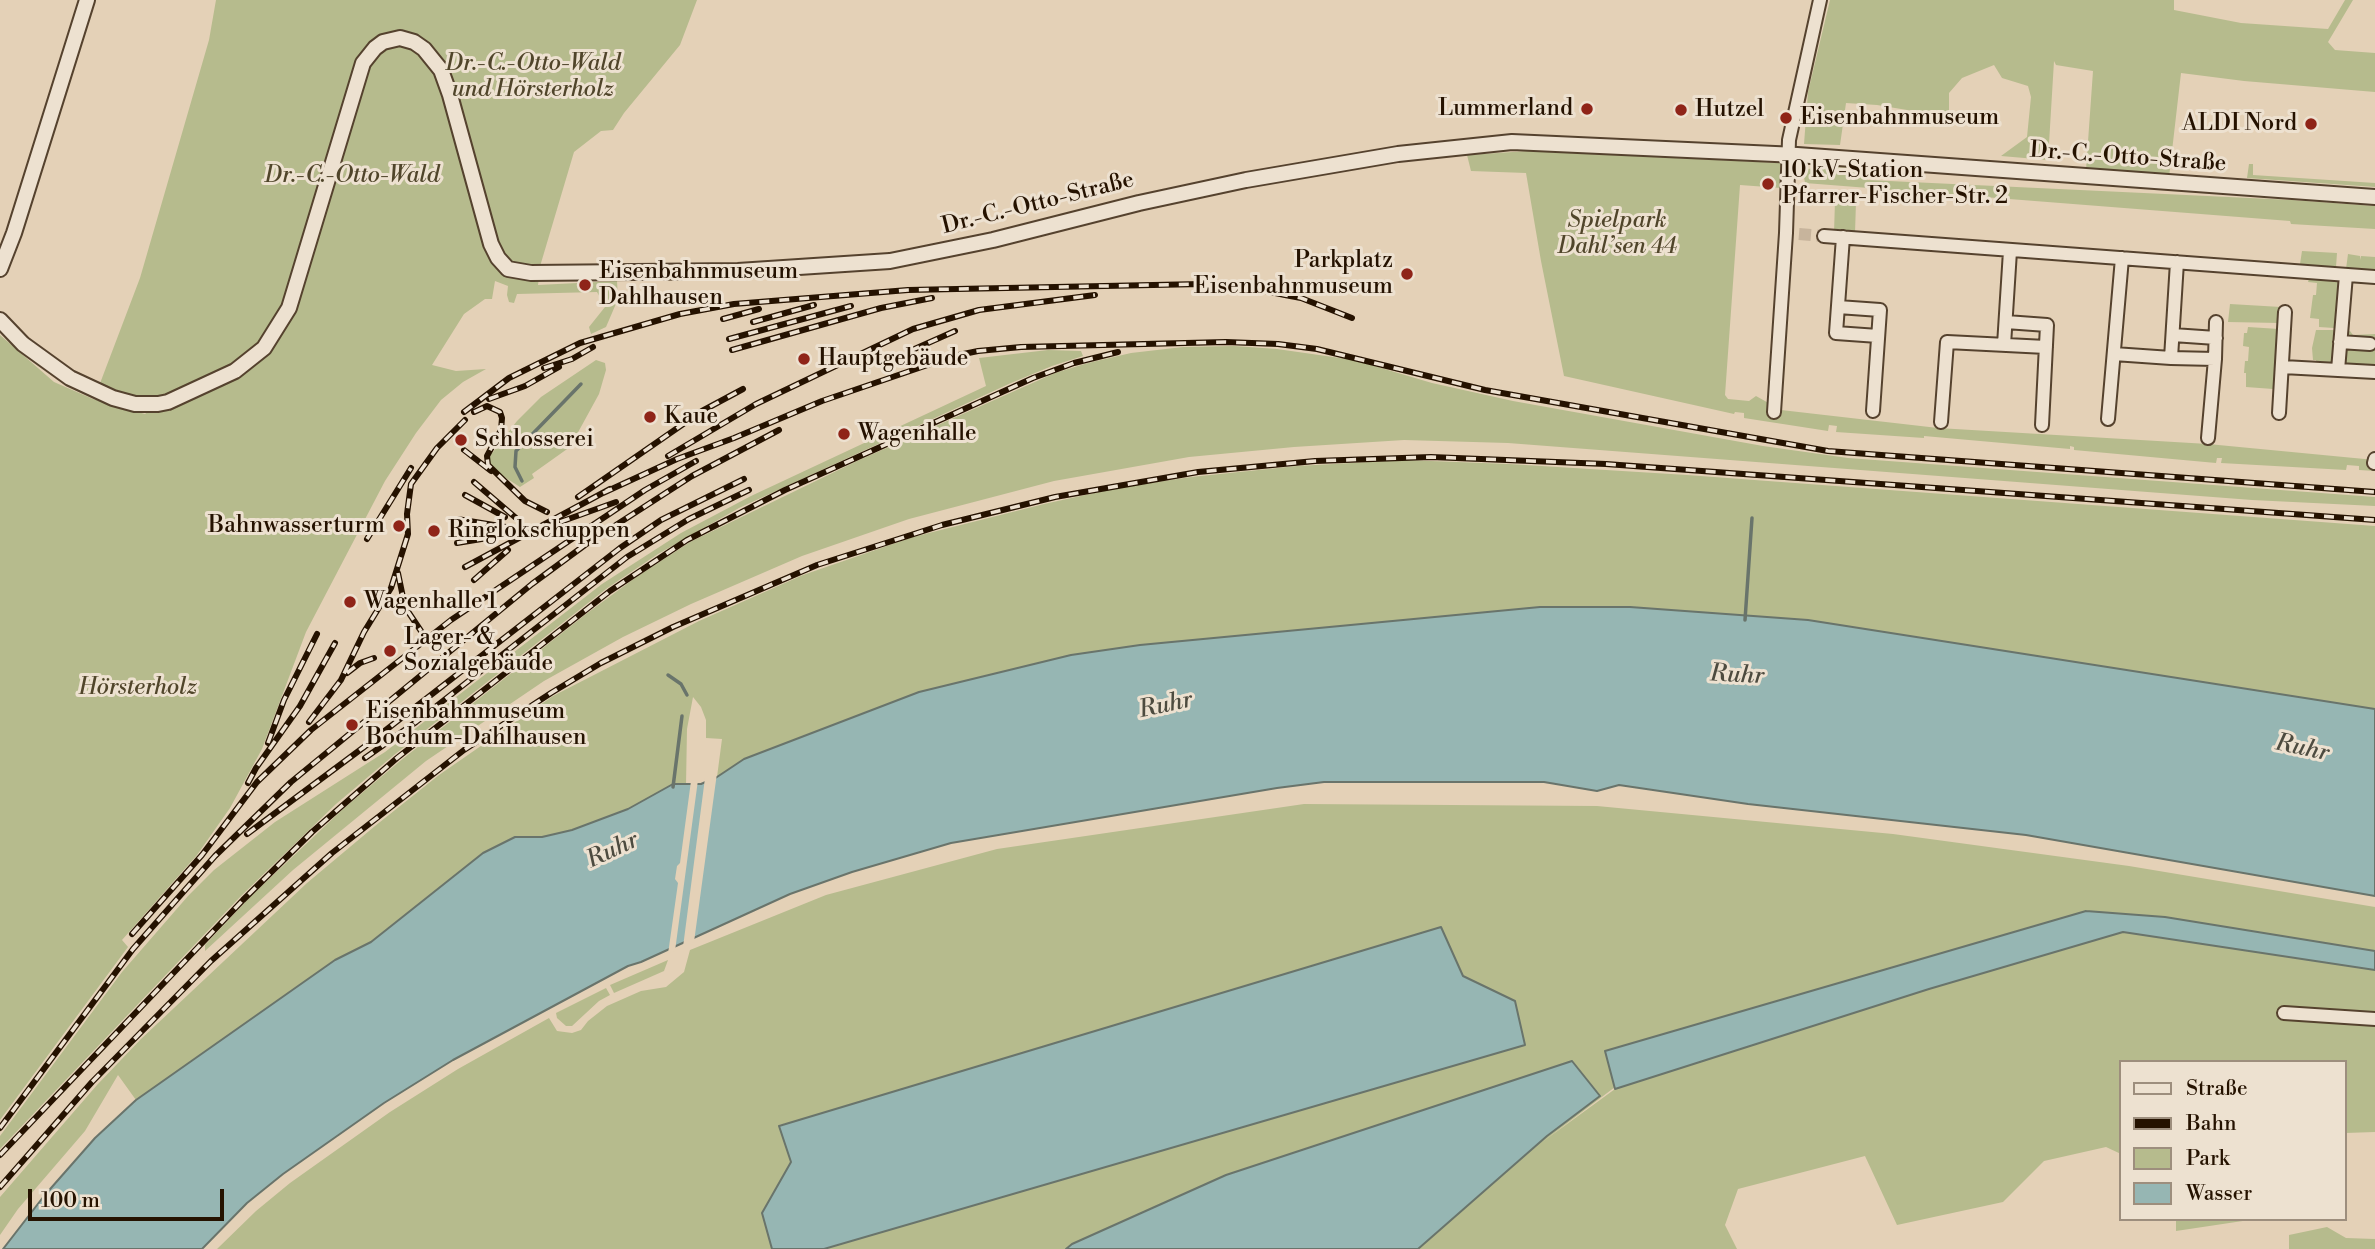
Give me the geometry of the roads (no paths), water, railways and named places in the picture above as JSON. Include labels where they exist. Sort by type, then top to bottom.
[{"type":"street","points":[[0,269],[87,0]]},
{"type":"street","points":[[1774,412],[1786,233],[1789,140],[1820,0]]},
{"type":"street","name":"Dr.-C.-Otto-Straße","points":[[0,320],[40,358],[70,378],[135,404],[169,402],[235,371],[264,348],[279,328],[289,308],[359,73],[375,48],[383,42],[400,38],[414,42],[424,49],[441,69],[491,244],[498,258],[508,269],[531,273],[738,271],[890,261],[993,240],[1139,203],[1258,178],[1332,164],[1512,142],[1788,155],[2375,197]]},
{"type":"street","points":[[1786,233],[1799,234]]},
{"type":"street","points":[[1824,236],[2375,277]]},
{"type":"street","points":[[1843,237],[1836,333],[1878,336]]},
{"type":"street","points":[[2004,345],[2010,251]]},
{"type":"street","points":[[2108,419],[2122,258]]},
{"type":"street","points":[[2171,358],[2178,262]]},
{"type":"street","points":[[2338,370],[2346,275]]},
{"type":"street","points":[[1838,307],[1880,310],[1873,411]]},
{"type":"street","points":[[2279,413],[2285,312]]},
{"type":"street","points":[[2208,438],[2216,322]]},
{"type":"street","points":[[2006,323],[2048,325],[2042,425]]},
{"type":"street","points":[[2173,335],[2216,338]]},
{"type":"street","points":[[1941,422],[1947,342],[2046,347]]},
{"type":"street","points":[[2340,342],[2370,344]]},
{"type":"street","points":[[2114,354],[2215,359]]},
{"type":"street","points":[[2283,367],[2375,372]]},
{"type":"street","points":[[2284,1013],[2375,1019]]},
{"type":"water","name":"Ruhr","points":[[1540,607],[1630,607],[1808,620],[2375,709],[2375,896],[2026,835],[1748,804],[1619,785],[1597,791],[1544,782],[1324,782],[1277,788],[951,843],[852,872],[790,894],[628,966],[453,1060],[384,1103],[283,1174],[247,1203],[202,1249],[3,1249],[44,1196],[95,1138],[136,1100],[335,960],[371,942],[483,853],[515,837],[542,837],[572,830],[628,809],[673,784],[701,784],[744,759],[919,692],[1071,655],[1140,645]]},
{"type":"water","points":[[2086,911],[2165,917],[2375,951],[2375,970],[2123,932],[1929,989],[1615,1089],[1605,1051]]},
{"type":"water","points":[[1441,927],[1463,976],[1515,1001],[1525,1045],[824,1249],[772,1249],[762,1213],[791,1162],[779,1126]]},
{"type":"water","points":[[1572,1061],[1600,1096],[1547,1136],[1418,1249],[1066,1249],[1226,1175]]},
{"type":"waterway","points":[[522,481],[515,467],[516,451],[581,384]]},
{"type":"waterway","points":[[1745,620],[1752,518]]},
{"type":"waterway","points":[[668,675],[681,684],[687,695]]},
{"type":"waterway","points":[[673,787],[682,716]]},
{"type":"tunnel","points":[[1799,234],[1824,236]]},
{"type":"railway","points":[[464,412],[509,378],[580,343],[680,314],[734,304],[908,290],[1202,284],[1251,288],[1301,298],[1352,318]]},
{"type":"railway","points":[[668,456],[756,404],[913,329],[979,310],[1095,295]]},
{"type":"railway","points":[[732,350],[881,308],[932,298]]},
{"type":"railway","points":[[753,322],[814,305]]},
{"type":"railway","points":[[729,339],[851,306]]},
{"type":"railway","points":[[723,319],[759,309]]},
{"type":"railway","points":[[910,351],[955,331]]},
{"type":"railway","points":[[603,493],[677,459],[822,401],[954,356],[1021,347],[1226,342],[1317,349],[1485,390],[1828,451],[2375,492]]},
{"type":"railway","points":[[544,368],[572,359],[593,347]]},
{"type":"railway","points":[[0,1155],[243,900],[312,832],[397,758],[610,591],[687,540],[785,490],[1033,378],[1074,363],[1118,352]]},
{"type":"railway","points":[[489,399],[525,386],[559,367]]},
{"type":"railway","points":[[578,497],[702,411],[743,389]]},
{"type":"railway","points":[[474,412],[487,406],[500,412],[501,430],[487,456],[488,465],[525,501],[547,512]]},
{"type":"railway","points":[[309,722],[341,680],[364,632],[391,588],[408,534],[407,514],[411,484],[437,448],[465,420]]},
{"type":"railway","points":[[0,1128],[133,949],[215,856],[291,782],[532,584],[585,545],[692,476],[779,430]]},
{"type":"railway","points":[[464,450],[491,471]]},
{"type":"railway","points":[[0,1187],[92,1082],[211,961],[332,853],[464,750],[601,663],[673,627],[817,565],[942,525],[1055,497],[1198,472],[1315,461],[1431,457],[1606,464],[2375,520]]},
{"type":"railway","points":[[132,934],[202,855],[257,782],[311,730],[451,620],[645,490],[696,461]]},
{"type":"railway","points":[[367,539],[411,468]]},
{"type":"railway","points":[[247,834],[364,747],[620,548],[661,520],[744,479]]},
{"type":"railway","points":[[474,482],[516,518]]},
{"type":"railway","points":[[465,567],[610,489]]},
{"type":"railway","points":[[365,758],[416,722],[627,557],[689,519],[749,490]]},
{"type":"railway","points":[[465,495],[505,517]]},
{"type":"railway","points":[[560,522],[616,502]]},
{"type":"railway","points":[[457,519],[512,528]]},
{"type":"railway","points":[[457,543],[512,534]]},
{"type":"railway","points":[[474,580],[508,550]]},
{"type":"railway","points":[[398,573],[405,607],[421,631]]},
{"type":"railway","points":[[268,743],[284,700],[317,634]]},
{"type":"railway","points":[[248,783],[300,706],[335,643]]},
{"type":"railway","points":[[347,673],[360,663],[374,658]]},
{"type":"place","name":"Lummerland","points":[[1587,109]]},
{"type":"place","name":"Hutzel","points":[[1681,110]]},
{"type":"place","name":"Eisenbahnmuseum","points":[[1786,118]]},
{"type":"place","name":"ALDI Nord","points":[[2311,124]]},
{"type":"place","name":"10 kV-Station Pfarrer-Fischer-Str. 2","points":[[1768,184]]},
{"type":"place","name":"Parkplatz Eisenbahnmuseum","points":[[1407,274]]},
{"type":"place","name":"Eisenbahnmuseum Dahlhausen","points":[[585,285]]},
{"type":"place","name":"Hauptgebäude","points":[[804,359]]},
{"type":"place","name":"Kaue","points":[[650,417]]},
{"type":"place","name":"Wagenhalle","points":[[844,434]]},
{"type":"place","name":"Schlosserei","points":[[461,440]]},
{"type":"place","name":"Bahnwasserturm","points":[[399,526]]},
{"type":"place","name":"Ringlokschuppen","points":[[434,531]]},
{"type":"place","name":"Wagenhalle 1","points":[[350,602]]},
{"type":"place","name":"Lager- & Sozialgebäude","points":[[390,651]]},
{"type":"place","name":"Eisenbahnmuseum Bochum-Dahlhausen","points":[[352,725]]},
{"type":"park label","name":"Dr.-C.-Otto-Wald und Hörsterholz","points":[[533,77]]},
{"type":"park label","name":"Dr.-C.-Otto-Wald","points":[[352,176]]},
{"type":"park label","name":"Spielpark Dahl’sen 44","points":[[1617,234]]},
{"type":"park label","name":"Hörsterholz","points":[[138,688]]}]
